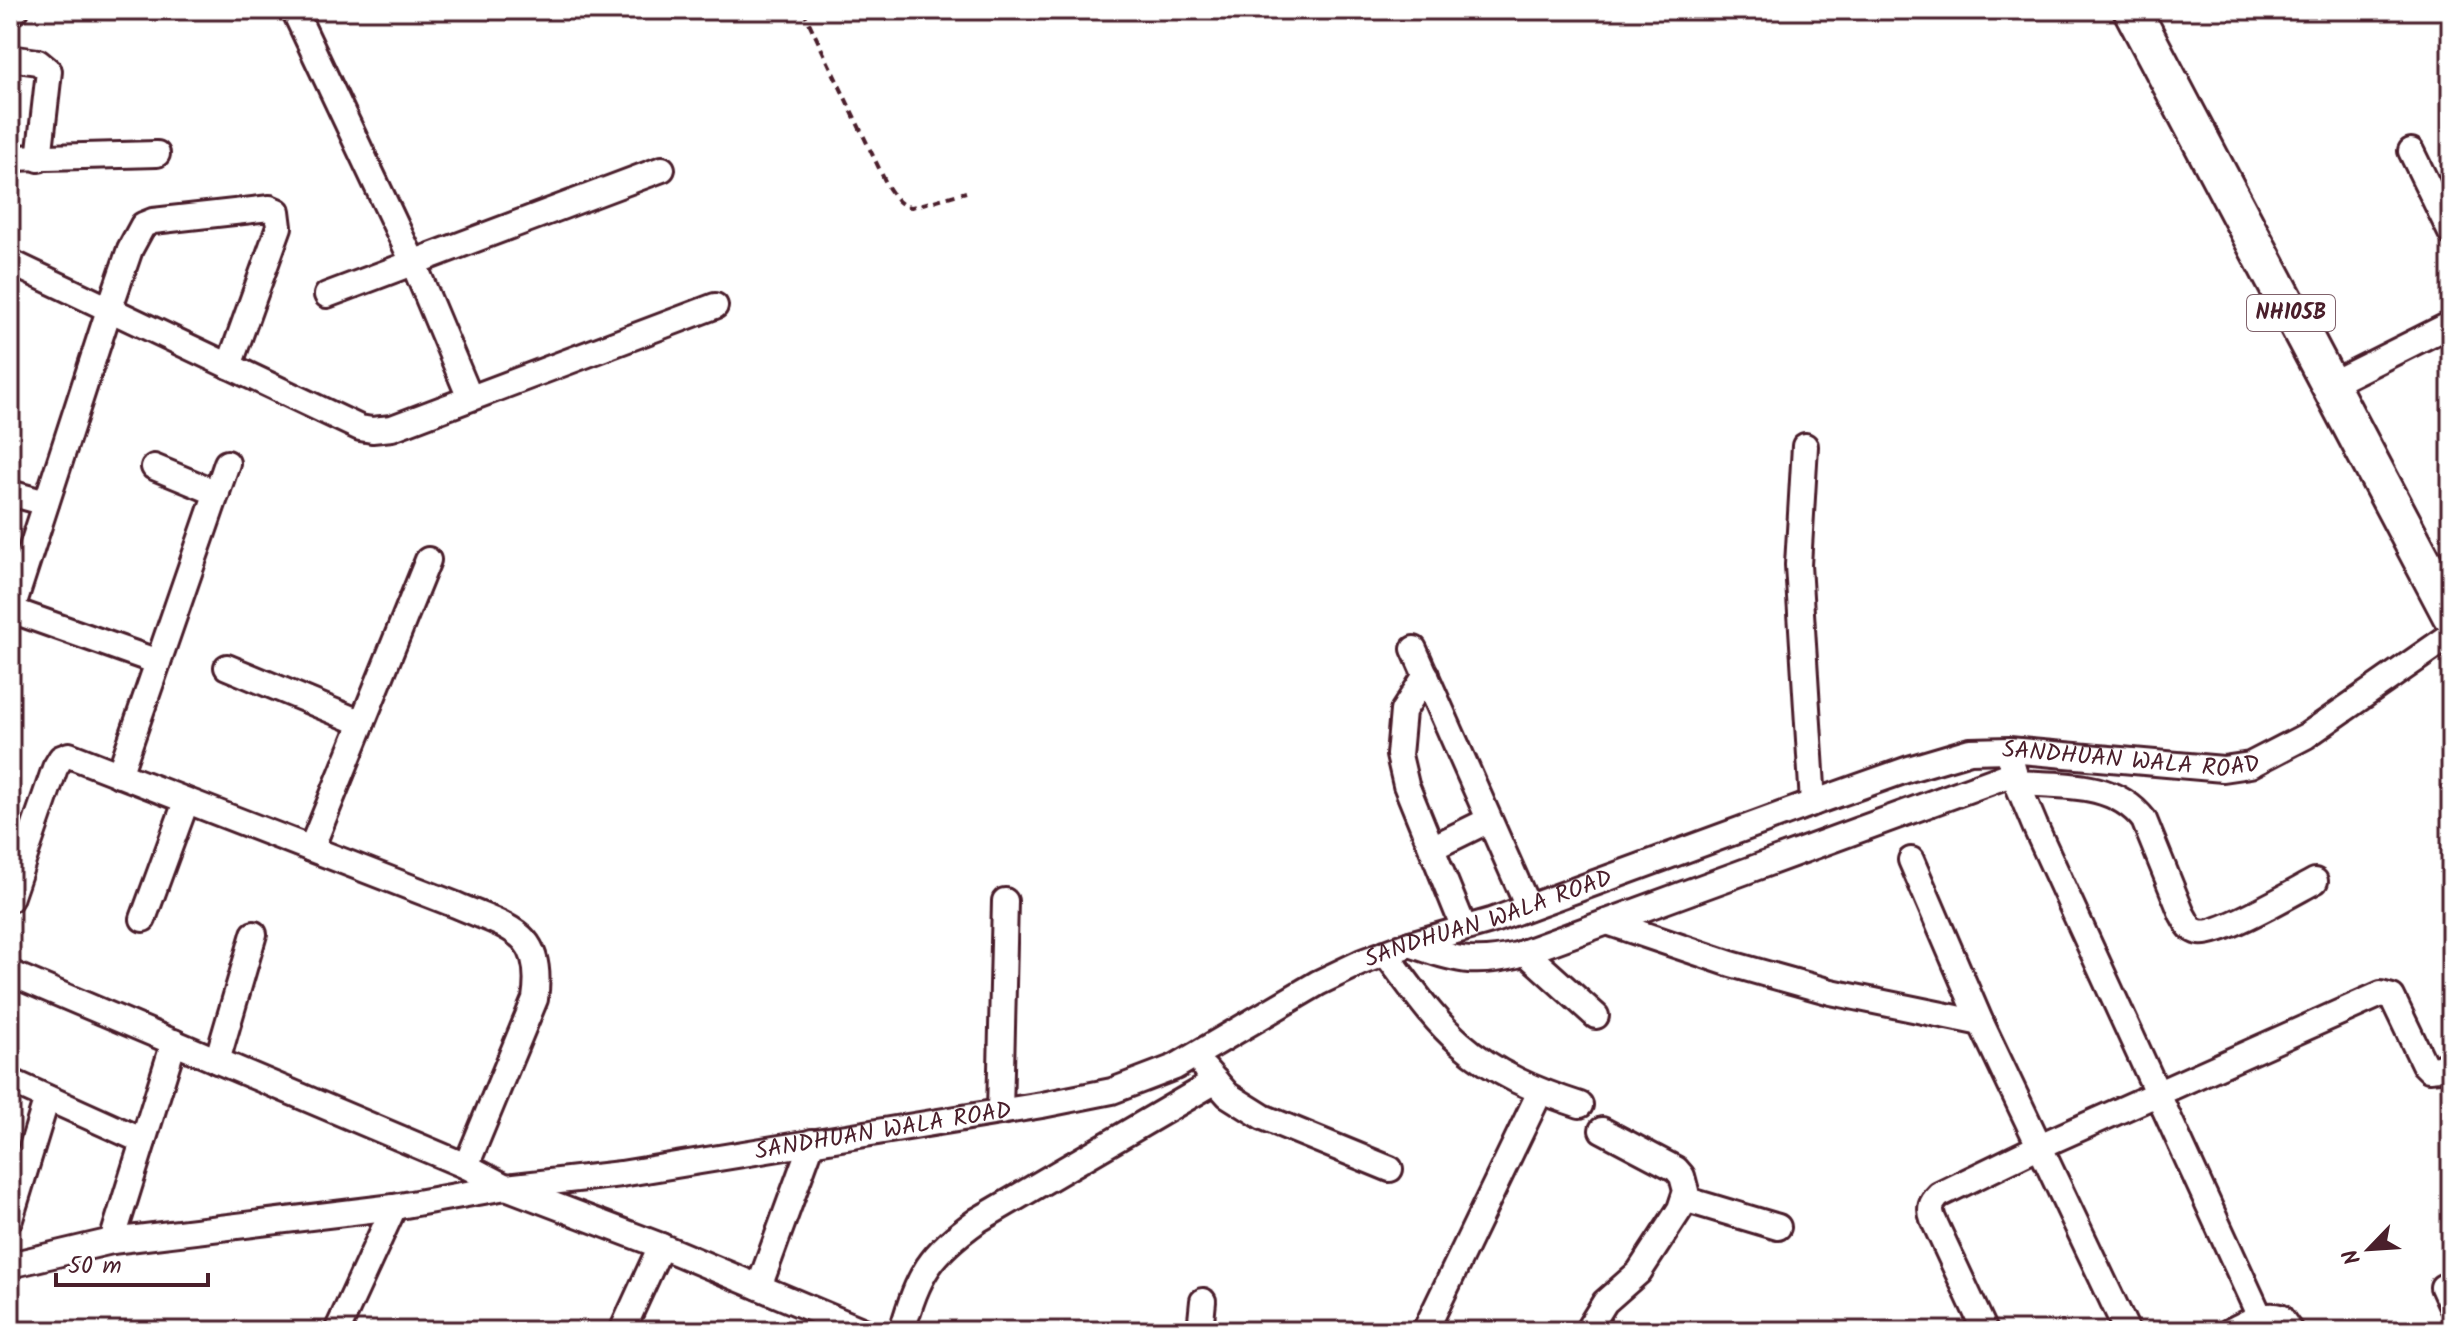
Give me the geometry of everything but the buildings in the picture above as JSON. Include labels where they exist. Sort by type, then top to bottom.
[{"type":"highway","name":"NH105B","points":[[2132,10],[2451,615]]},
{"type":"street","points":[[10,13],[16,10]]},
{"type":"street","points":[[294,10],[413,262],[470,398]]},
{"type":"street","points":[[10,58],[38,62],[49,71],[39,159]]},
{"type":"street","points":[[2411,151],[2451,233]]},
{"type":"street","points":[[10,158],[157,154]]},
{"type":"street","points":[[327,295],[662,169]]},
{"type":"street","points":[[158,662],[11,612],[109,310],[130,249],[143,225],[153,221],[274,209],[280,219],[279,227],[229,366]]},
{"type":"street","points":[[10,262],[360,428],[372,430],[392,428],[715,306]]},
{"type":"street","points":[[2329,385],[2451,324]]},
{"type":"street","points":[[1805,446],[1798,565],[1813,803]]},
{"type":"street","points":[[119,775],[227,463]]},
{"type":"street","points":[[154,467],[217,493]]},
{"type":"street","points":[[10,493],[46,503]]},
{"type":"street","points":[[311,849],[428,560]]},
{"type":"street","name":"SANDHUAN WALA ROAD","points":[[10,1265],[112,1241],[394,1207],[506,1187],[621,1174],[1112,1091],[1175,1067],[1318,983],[1385,953],[1528,907],[1813,803],[1970,751],[2013,768],[2223,769],[2250,765],[2306,736],[2451,635]]},
{"type":"street","points":[[1414,649],[1528,907]]},
{"type":"street","points":[[227,667],[362,723]]},
{"type":"street","points":[[1426,675],[1403,711],[1399,755],[1406,785],[1464,928]]},
{"type":"street","points":[[10,899],[48,784],[59,760],[66,755],[76,756],[514,930],[528,942],[536,958],[539,976],[535,999],[466,1166]]},
{"type":"street","points":[[2013,768],[2260,1317]]},
{"type":"street","points":[[1410,944],[1459,961],[1497,960],[1525,952],[2013,768],[2097,788],[2134,807],[2144,820],[2182,914],[2190,929],[2200,933],[2230,925],[2315,881]]},
{"type":"street","points":[[143,919],[186,802]]},
{"type":"street","points":[[1432,848],[1489,820]]},
{"type":"street","points":[[1911,860],[1981,1023],[2127,1331]]},
{"type":"street","points":[[1000,1112],[1005,901]]},
{"type":"street","points":[[1607,922],[1731,964],[1831,992],[1981,1023]]},
{"type":"street","points":[[217,1061],[254,934]]},
{"type":"street","points":[[1525,952],[1596,1016]]},
{"type":"street","points":[[1385,953],[1433,1015],[1460,1043],[1490,1066],[1540,1092],[1580,1105]]},
{"type":"street","points":[[10,973],[466,1166],[506,1187],[661,1246],[862,1331]]},
{"type":"street","points":[[1985,1331],[1933,1219],[1930,1210],[1932,1202],[1939,1195],[2040,1146],[2381,994],[2392,997],[2429,1069],[2451,1062]]},
{"type":"street","points":[[112,1241],[174,1042]]},
{"type":"street","points":[[1193,1057],[1245,1108],[1390,1169]]},
{"type":"street","points":[[10,1081],[143,1141]]},
{"type":"street","points":[[902,1331],[914,1291],[927,1265],[950,1240],[978,1220],[1216,1081]]},
{"type":"street","points":[[1425,1331],[1540,1092]]},
{"type":"street","points":[[10,1219],[47,1098]]},
{"type":"street","points":[[1587,1331],[1605,1302],[1639,1272],[1671,1225],[1684,1199],[1685,1184],[1676,1169],[1602,1130]]},
{"type":"street","points":[[759,1287],[812,1142]]},
{"type":"street","points":[[1684,1199],[1778,1227]]},
{"type":"street","points":[[336,1331],[394,1207]]},
{"type":"street","points":[[622,1331],[661,1246]]},
{"type":"street","points":[[1200,1331],[1203,1301]]},
{"type":"street","points":[[2230,1331],[2260,1317],[2280,1317],[2290,1331]]},
{"type":"path","points":[[803,10],[897,200],[904,206],[912,207],[966,192]]}]
